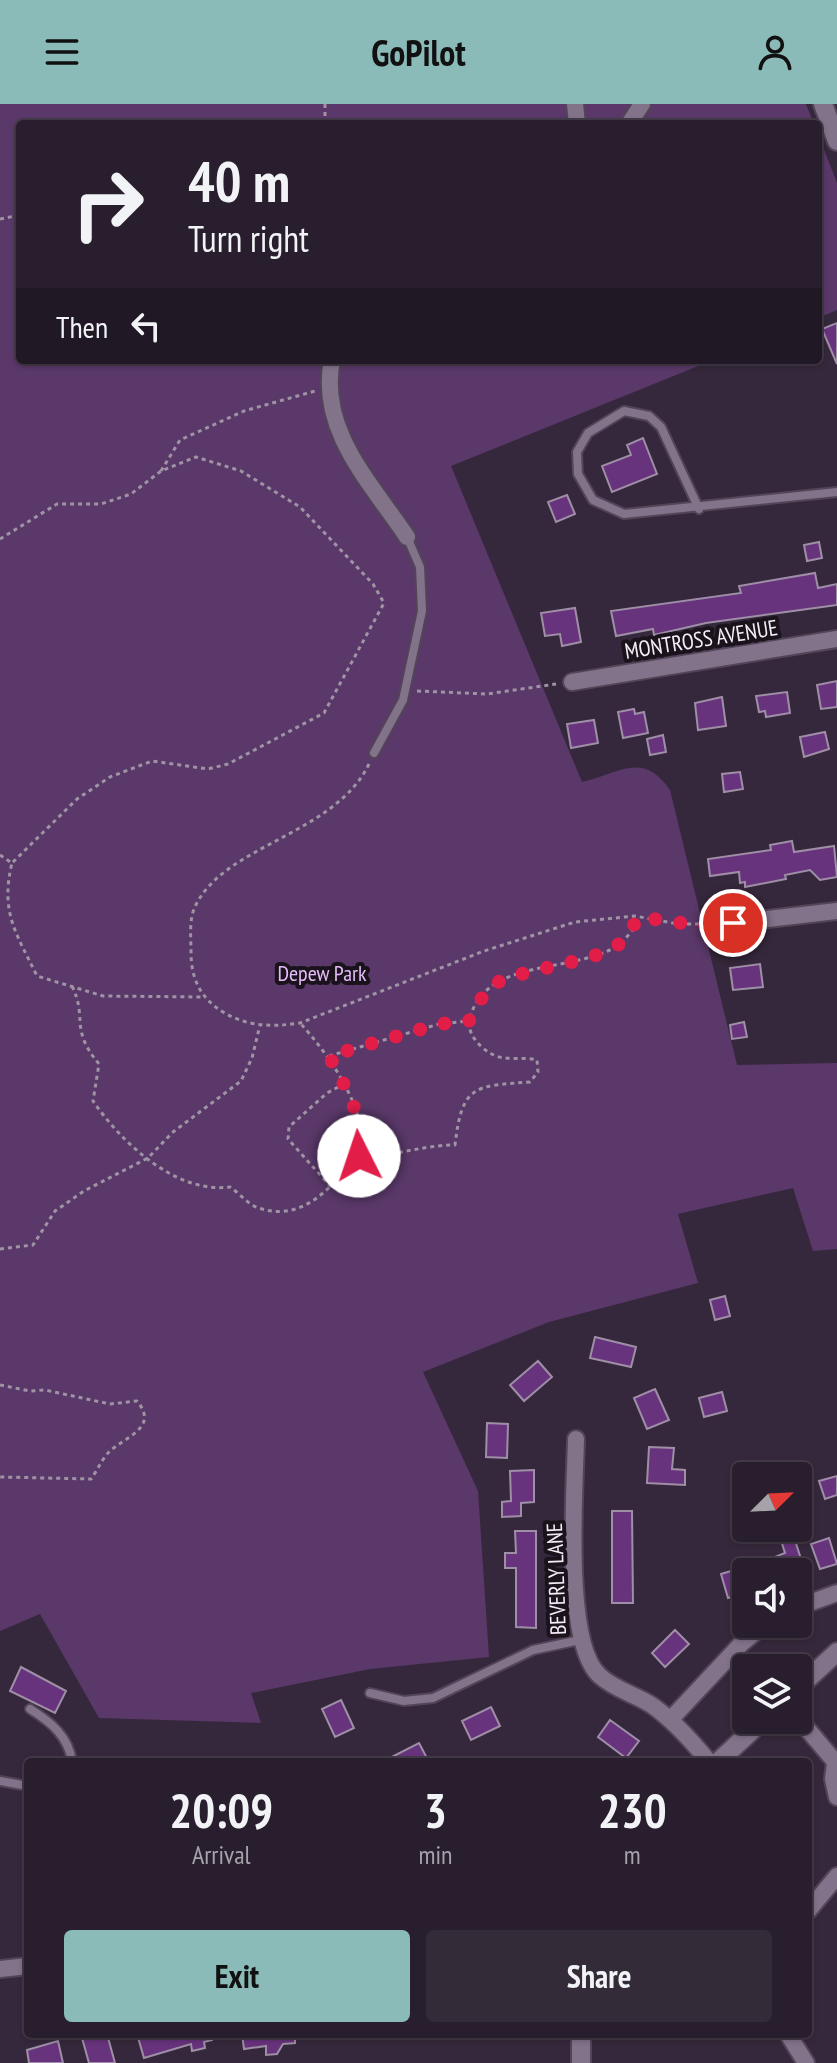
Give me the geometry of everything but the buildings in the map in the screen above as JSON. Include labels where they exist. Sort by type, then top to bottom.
[{"type":"street","points":[[823,104],[837,141]]},
{"type":"street","points":[[331,364],[326,388],[346,448],[407,537]]},
{"type":"street","name":"MONTROSS AVENUE","points":[[572,682],[837,639]]},
{"type":"street","points":[[733,923],[837,911]]},
{"type":"street","name":"BEVERLY LANE","points":[[576,1439],[576,1597],[580,1640],[589,1664],[601,1677],[652,1705],[705,1758]]},
{"type":"street","points":[[812,1602],[837,1593]]},
{"type":"street","points":[[670,1720],[748,1638]]},
{"type":"street","points":[[812,1675],[837,1652]]},
{"type":"street","points":[[722,1758],[748,1734]]},
{"type":"street","points":[[812,1734],[836,1763],[833,1779],[837,1797]]},
{"type":"street","points":[[812,1906],[837,1876]]},
{"type":"street","points":[[0,1969],[24,1966]]},
{"type":"street","points":[[581,2038],[581,2063]]},
{"type":"street","points":[[790,2038],[806,2063]]},
{"type":"lane","points":[[699,509],[661,427],[649,416],[624,411],[588,433],[577,452],[578,474],[593,500],[624,514],[699,509],[837,492]]},
{"type":"lane","points":[[374,753],[406,688],[422,611],[420,567],[407,537]]},
{"type":"lane","points":[[370,1693],[404,1701],[440,1695],[533,1650],[580,1640]]},
{"type":"lane","points":[[30,1709],[62,1735],[71,1758]]},
{"type":"lane","points":[[0,1781],[24,1785]]},
{"type":"path","points":[[161,471],[180,440],[244,411],[326,388]]},
{"type":"path","points":[[0,539],[57,504],[101,504],[131,494],[161,471],[196,457],[241,471],[300,507],[373,584],[384,603],[324,713],[228,764],[208,769],[152,761],[110,777],[77,799],[12,863],[4,891],[10,920],[37,976],[103,996],[205,997]]},
{"type":"path","points":[[406,688],[426,693],[487,694],[572,682]]},
{"type":"path","points":[[374,753],[353,791],[335,807],[241,862],[207,890],[194,910],[191,970],[205,997],[242,1022],[274,1027],[300,1023],[472,955],[550,930],[602,918],[640,917],[703,926],[733,923]]},
{"type":"path","points":[[0,855],[12,863]]},
{"type":"path","points":[[359,1156],[390,1157],[429,1145],[455,1145],[459,1113],[477,1088],[503,1082],[530,1082],[538,1072],[537,1060],[491,1054],[473,1037],[469,1021],[488,987],[509,977],[592,957],[618,945],[640,917]]},
{"type":"path","points":[[72,986],[79,1002],[78,1026],[83,1045],[99,1064],[93,1101],[122,1139],[187,1180],[211,1189],[230,1187],[253,1206],[278,1210],[305,1206],[331,1187],[359,1156],[363,1143],[344,1084],[329,1056],[300,1023]]},
{"type":"path","points":[[329,1056],[439,1024],[469,1021]]},
{"type":"path","points":[[0,1249],[33,1245],[55,1211],[84,1191],[148,1158],[173,1132],[241,1081],[252,1058],[260,1025]]},
{"type":"path","points":[[331,1187],[288,1139],[289,1127],[327,1093],[344,1084]]},
{"type":"path","points":[[0,1385],[30,1391],[45,1390],[110,1404],[137,1401],[144,1409],[144,1420],[136,1434],[108,1453],[91,1479],[0,1477]]},
{"type":"green space","name":"Depew Park","points":[[0,104],[806,104],[812,120],[16,120],[16,364],[703,364],[451,466],[582,782],[619,770],[640,768],[660,778],[670,790],[737,1065],[837,1063],[837,1249],[813,1251],[793,1188],[678,1214],[698,1283],[549,1322],[423,1372],[478,1491],[489,1657],[370,1669],[251,1693],[261,1723],[99,1718],[40,1614],[0,1631]]},
{"type":"green space","points":[[822,144],[837,183],[837,310],[822,316]]},
{"type":"route","points":[[359,1156],[363,1143],[357,1118],[329,1056],[439,1024],[469,1021],[476,1003],[488,987],[509,977],[592,957],[618,945],[640,917],[703,926],[733,923]]}]
